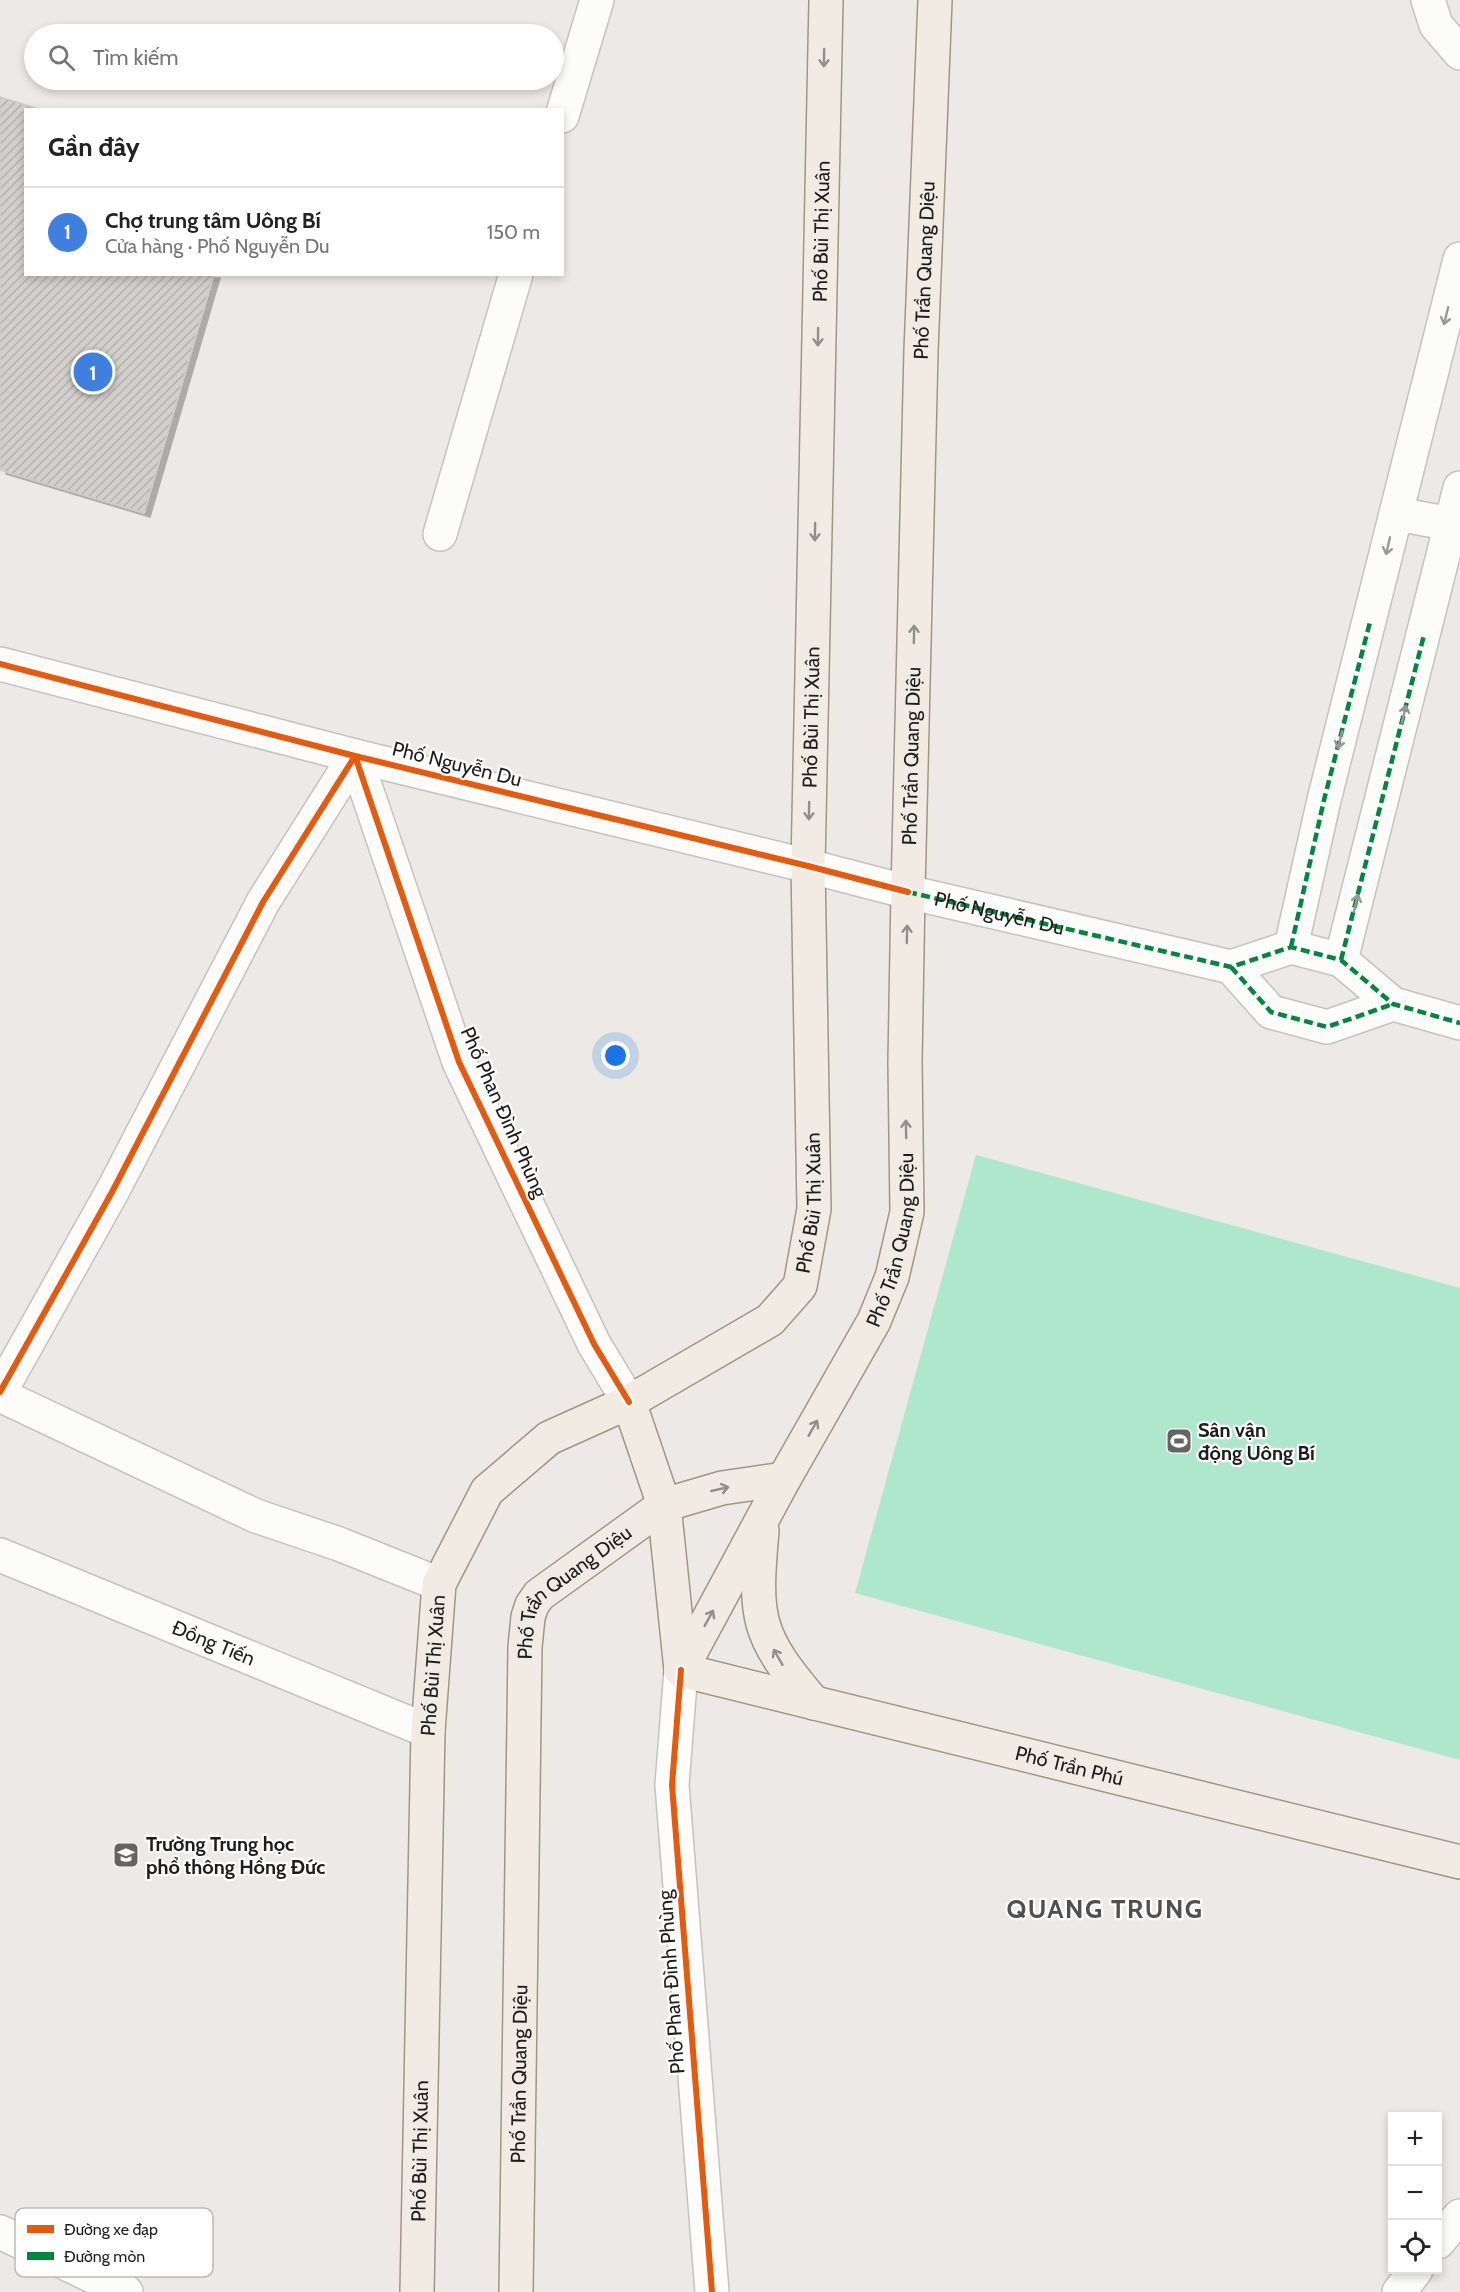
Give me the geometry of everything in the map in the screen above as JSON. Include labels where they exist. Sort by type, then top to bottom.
[{"type":"main road","name":"Phố Bùi Thị Xuân","points":[[417,2292],[428,1731],[440,1584],[487,1491],[549,1438],[629,1402],[770,1320],[800,1286],[813,1209],[808,866],[826,0]]},
{"type":"main road","name":"Phố Trần Quang Diệu","points":[[516,2292],[525,1647],[528,1617],[532,1605],[539,1595],[664,1505],[722,1488],[784,1479],[874,1321],[892,1277],[907,1212],[905,1062],[908,892],[921,351],[935,0]]},
{"type":"main road","name":"Phố Phan Đình Phùng","points":[[629,1402],[664,1505],[681,1670]]},
{"type":"main road","points":[[681,1670],[784,1479]]},
{"type":"main road","points":[[764,1517],[757,1589],[761,1624],[780,1662],[814,1702]]},
{"type":"main road","name":"Phố Trần Phú","points":[[681,1670],[1460,1862]]},
{"type":"street","points":[[564,109],[597,0]]},
{"type":"street","points":[[1428,0],[1436,25],[1460,53]]},
{"type":"street","points":[[1291,947],[1324,800],[1460,259]]},
{"type":"street","points":[[440,534],[515,276]]},
{"type":"street","points":[[1341,960],[1424,635],[1449,580],[1452,524],[1460,488]]},
{"type":"street","points":[[1396,514],[1452,524]]},
{"type":"street","name":"Phố Nguyễn Du","points":[[0,664],[355,756],[908,892],[1231,967]]},
{"type":"street","points":[[355,756],[263,902],[112,1192],[0,1394],[256,1516],[339,1544],[440,1584]]},
{"type":"street","name":"Phố Phan Đình Phùng","points":[[355,756],[459,1062],[594,1344],[629,1402]]},
{"type":"street","points":[[1393,1004],[1327,1027],[1271,1012],[1231,967],[1291,947],[1341,960],[1393,1004],[1460,1023]]},
{"type":"street","name":"Đồng Tiến","points":[[0,1555],[428,1731]]},
{"type":"street","name":"Phố Phan Đình Phùng","points":[[681,1670],[672,1785],[712,2292]]},
{"type":"street","points":[[1442,2236],[1460,2216]]},
{"type":"street","points":[[0,2232],[15,2239]]},
{"type":"street","points":[[1399,2292],[1413,2274]]},
{"type":"street","points":[[94,2277],[126,2292]]},
{"type":"green space","name":"Sân vận động Uông Bí","points":[[976,1155],[1460,1288],[1460,1760],[855,1593]]},
{"type":"building","points":[[0,97],[36,108],[24,108],[24,276],[213,276],[144,513],[0,470]]},
{"type":"marked path","points":[[1291,947],[1324,800],[1370,622]]},
{"type":"marked path","points":[[1341,960],[1424,635]]},
{"type":"marked path","points":[[908,892],[1231,967],[1291,947],[1341,960],[1393,1004],[1460,1023]]},
{"type":"marked path","points":[[1231,967],[1271,1012],[1327,1027],[1393,1004]]},
{"type":"cycle path","points":[[0,664],[355,756],[908,892]]},
{"type":"cycle path","points":[[355,756],[459,1062],[594,1344],[629,1402]]},
{"type":"cycle path","points":[[0,1392],[112,1192],[263,902],[355,756]]},
{"type":"cycle path","points":[[681,1670],[672,1785],[712,2292]]},
{"type":"place","name":"Chợ trung tâm Uông Bí","points":[[93,372]]},
{"type":"place","name":"Sân vận động Uông Bí","points":[[1179,1441]]},
{"type":"place","name":"Trường Trung học phổ thông Hồng Đức","points":[[126,1855]]},
{"type":"district","name":"QUANG TRUNG","points":[[1105,1909]]}]
